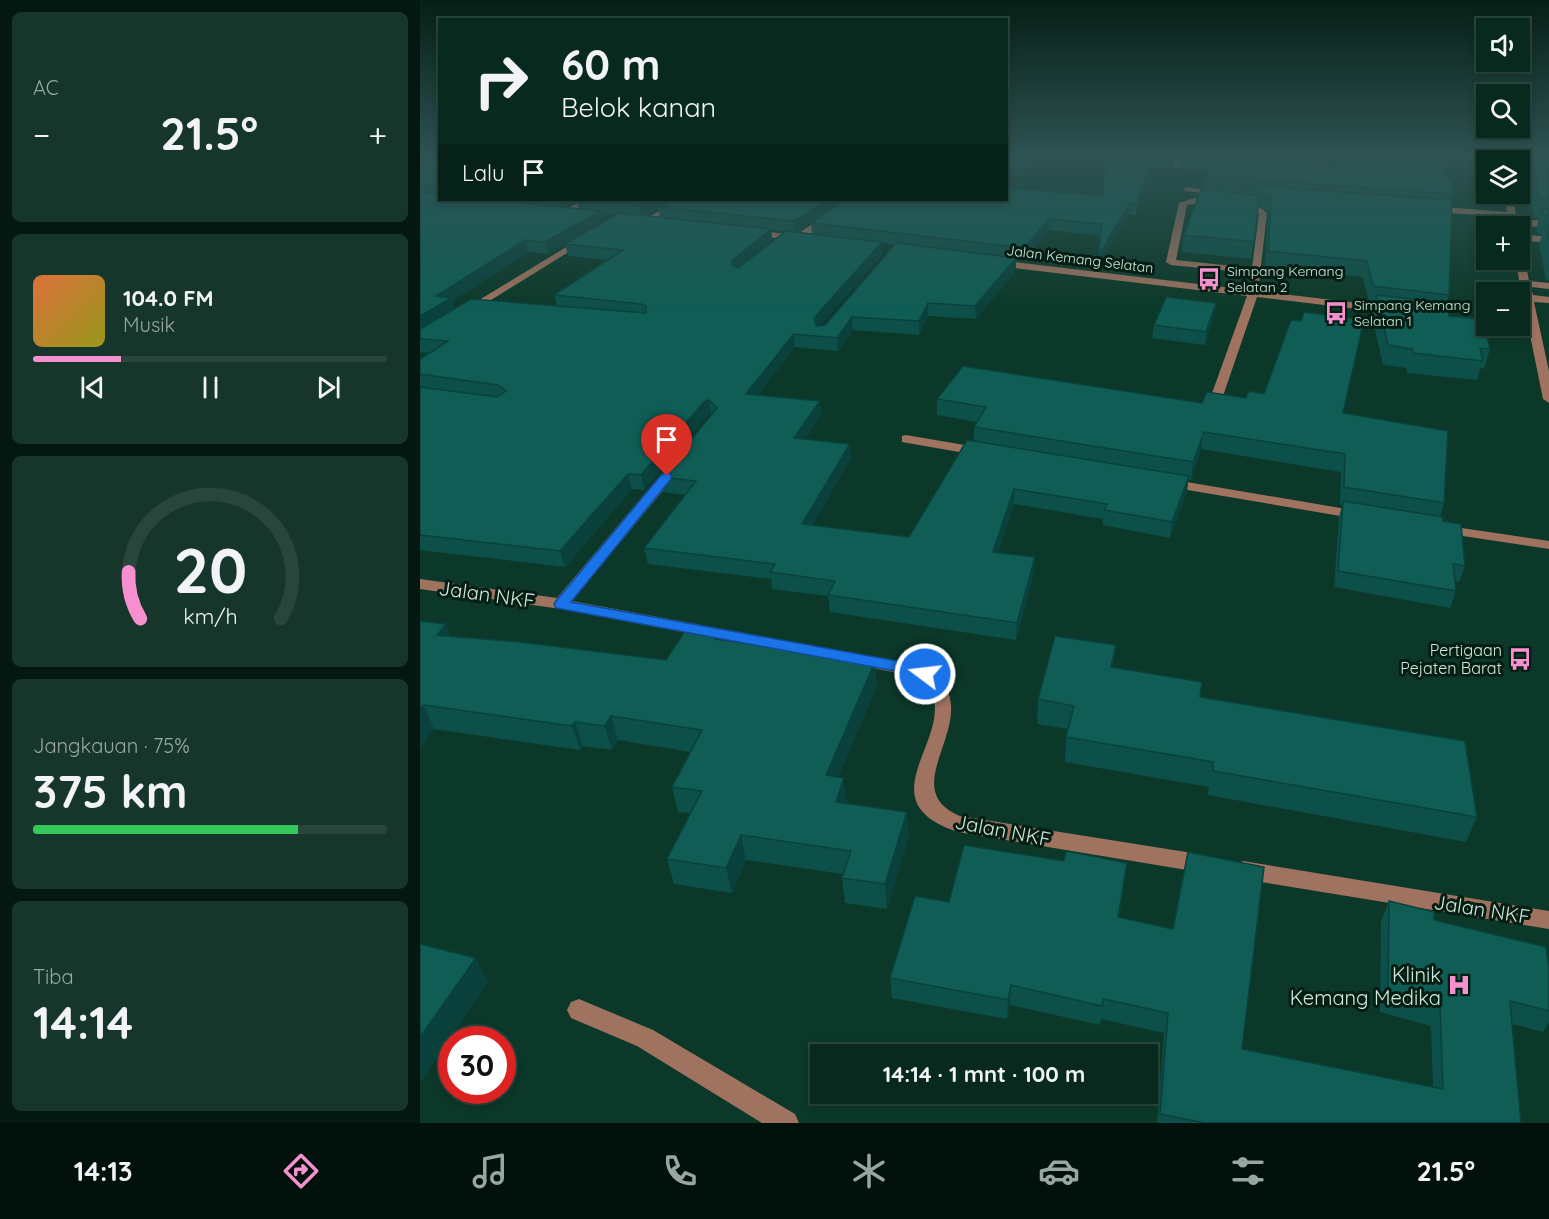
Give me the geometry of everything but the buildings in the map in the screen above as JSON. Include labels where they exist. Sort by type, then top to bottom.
[{"type":"street","points":[[562,213],[572,208]]},
{"type":"street","points":[[667,208],[641,221],[668,224]]},
{"type":"street","points":[[798,238],[841,208]]},
{"type":"street","points":[[1181,208],[1171,262],[1257,271]]},
{"type":"street","points":[[1217,396],[1253,294],[1263,213],[1258,208]]},
{"type":"street","points":[[1426,208],[1478,216]]},
{"type":"street","points":[[551,212],[585,216]]},
{"type":"street","points":[[1530,222],[1549,224]]},
{"type":"street","points":[[739,232],[809,240]]},
{"type":"street","points":[[459,316],[590,236]]},
{"type":"street","points":[[776,245],[785,237]]},
{"type":"street","points":[[1530,238],[1548,240],[1549,252]]},
{"type":"street","name":"Jalan Kemang Selatan","points":[[985,262],[1405,312]]},
{"type":"street","points":[[1530,283],[1549,285]]},
{"type":"street","points":[[1530,298],[1549,300]]},
{"type":"street","points":[[478,304],[499,306]]},
{"type":"street","points":[[1530,304],[1540,334],[1549,399]]},
{"type":"street","points":[[906,439],[993,454]]},
{"type":"street","points":[[561,604],[682,458]]},
{"type":"street","points":[[1153,481],[1373,517]]},
{"type":"street","points":[[1431,527],[1549,545]]},
{"type":"street","name":"Jalan NKF","points":[[420,584],[561,604],[914,670],[925,674],[939,690],[943,706],[924,783],[925,798],[942,817],[958,824],[1549,920]]},
{"type":"street","points":[[579,1010],[645,1038],[786,1123]]},
{"type":"place","name":"Simpang Kemang Selatan 2","points":[[1209,279]]},
{"type":"place","name":"Simpang Kemang Selatan 1","points":[[1336,313]]},
{"type":"place","name":"Pertigaan Pejaten Barat","points":[[1520,659]]},
{"type":"place","name":"Klinik Kemang Medika","points":[[1459,985]]},
{"type":"route","points":[[667,476],[561,604],[914,670],[925,674]]}]
